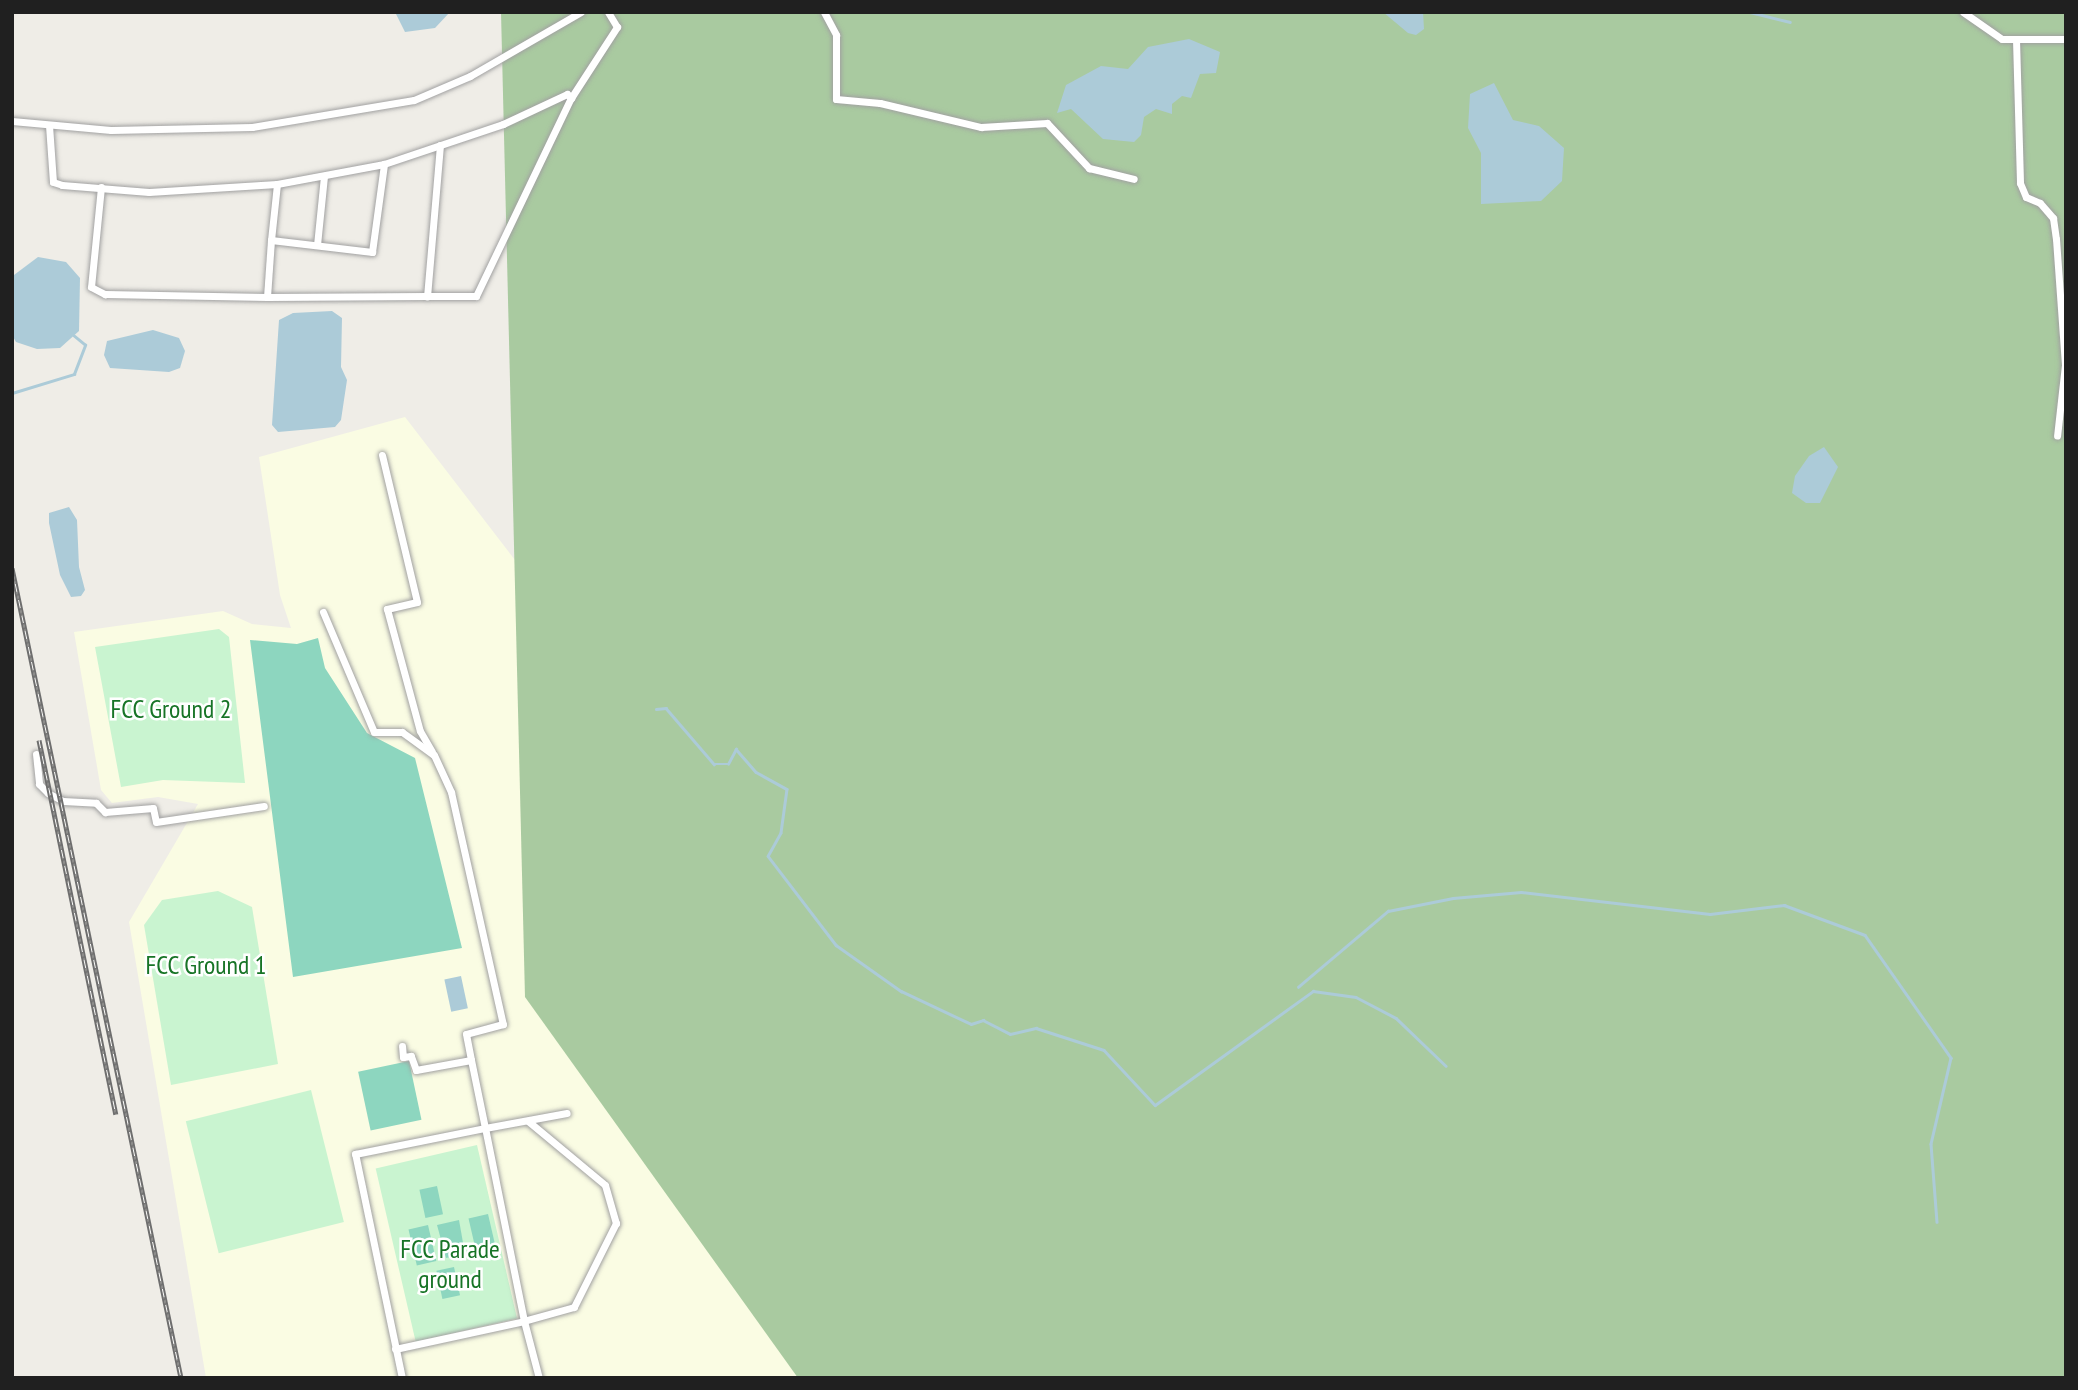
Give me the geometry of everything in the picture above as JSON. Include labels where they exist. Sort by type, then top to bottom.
[{"type":"street","points":[[12,121],[111,131],[252,127],[414,100],[470,76],[581,12]]},
{"type":"street","points":[[101,187],[90,287],[132,295],[476,296],[571,99],[617,27],[608,12]]},
{"type":"street","points":[[824,12],[836,35],[836,99],[880,103],[981,127],[1047,123],[1089,168],[1134,180]]},
{"type":"street","points":[[1963,12],[2002,38],[2066,39]]},
{"type":"street","points":[[2016,39],[2020,183],[2026,197],[2040,203],[2053,218],[2056,239],[2065,365],[2057,436]]},
{"type":"street","points":[[49,125],[53,182],[149,192],[278,184],[384,164],[503,124],[567,94],[571,99]]},
{"type":"street","points":[[427,296],[440,145]]},
{"type":"street","points":[[271,240],[372,253],[384,164]]},
{"type":"street","points":[[317,245],[324,176]]},
{"type":"street","points":[[267,297],[278,184]]},
{"type":"street","points":[[382,455],[417,602],[387,609],[420,731],[452,792],[503,1024],[466,1034],[524,1321],[539,1378]]},
{"type":"street","points":[[323,612],[374,732],[402,732],[434,755]]},
{"type":"street","points":[[36,754],[39,784],[48,793],[63,801],[96,803],[105,812],[153,808],[156,822],[264,806]]},
{"type":"street","points":[[402,1046],[402,1057],[411,1056],[416,1070],[471,1060]]},
{"type":"street","points":[[402,1378],[355,1154],[567,1113]]},
{"type":"street","points":[[395,1349],[524,1321],[574,1307],[616,1223],[605,1185],[528,1121]]},
{"type":"shaded area","points":[[405,417],[515,560],[1089,1378],[206,1378],[129,922],[198,804],[158,797],[112,803],[101,790],[74,632],[223,611],[252,624],[291,628],[280,595],[259,457]]},
{"type":"green space","points":[[501,12],[2066,12],[2066,1378],[798,1378],[525,997]]},
{"type":"green space","name":"FCC Ground 2","points":[[219,629],[229,637],[245,783],[163,780],[121,787],[95,647]]},
{"type":"green space","points":[[318,638],[325,668],[367,733],[415,758],[462,948],[293,977],[250,640],[297,644]]},
{"type":"green space","name":"FCC Ground 1","points":[[218,891],[252,907],[278,1064],[171,1085],[144,925],[162,900]]},
{"type":"green space","points":[[409,1061],[421,1120],[371,1131],[358,1072]]},
{"type":"green space","points":[[311,1090],[344,1222],[219,1253],[186,1121]]},
{"type":"green space","name":"FCC Parade ground","points":[[477,1145],[517,1318],[416,1342],[376,1168]]},
{"type":"green space","points":[[437,1186],[443,1214],[425,1218],[419,1190]]},
{"type":"green space","points":[[488,1214],[496,1248],[476,1253],[469,1218]]},
{"type":"green space","points":[[459,1220],[465,1254],[446,1258],[437,1225]]},
{"type":"green space","points":[[428,1225],[436,1261],[417,1266],[409,1229]]},
{"type":"green space","points":[[454,1267],[460,1295],[442,1299],[436,1271]]},
{"type":"water","points":[[395,12],[450,12],[435,28],[405,32]]},
{"type":"water","points":[[1383,12],[1423,12],[1424,29],[1416,35],[1408,33]]},
{"type":"water","points":[[1189,39],[1220,52],[1216,73],[1200,74],[1191,98],[1182,96],[1172,104],[1172,114],[1156,109],[1144,117],[1141,135],[1134,142],[1103,139],[1071,109],[1057,113],[1066,85],[1101,66],[1128,69],[1148,47]]},
{"type":"water","points":[[1494,83],[1513,120],[1539,126],[1564,148],[1562,181],[1541,201],[1481,204],[1481,153],[1468,128],[1470,94]]},
{"type":"water","points":[[38,257],[66,262],[80,278],[79,331],[60,348],[37,349],[16,342],[12,335],[14,275]]},
{"type":"water","points":[[332,311],[342,318],[341,367],[347,380],[341,420],[335,427],[278,432],[272,425],[279,320],[293,313]]},
{"type":"water","points":[[153,330],[179,338],[185,351],[180,368],[169,372],[110,368],[104,355],[107,341]]},
{"type":"water","points":[[1824,447],[1838,467],[1820,503],[1806,503],[1792,493],[1795,476],[1809,456]]},
{"type":"water","points":[[69,507],[77,520],[79,567],[85,590],[81,596],[71,597],[60,575],[49,523],[49,513]]},
{"type":"water","points":[[461,976],[468,1008],[451,1012],[444,980]]},
{"type":"waterway","points":[[1750,12],[1790,22]]},
{"type":"waterway","points":[[12,393],[74,374],[85,345],[74,336]]},
{"type":"waterway","points":[[656,709],[666,708],[714,764],[728,764],[736,749],[756,772],[787,789],[781,833],[768,856],[836,945],[901,991],[971,1024],[983,1020],[1010,1034],[1036,1028],[1104,1050],[1155,1105],[1313,991],[1356,997],[1396,1018],[1446,1066]]},
{"type":"waterway","points":[[1298,987],[1388,911],[1453,898],[1521,892],[1710,914],[1784,905],[1865,935],[1951,1058],[1931,1144],[1937,1222]]},
{"type":"railway","points":[[12,568],[181,1378]]},
{"type":"railway","points":[[39,740],[116,1114]]}]
